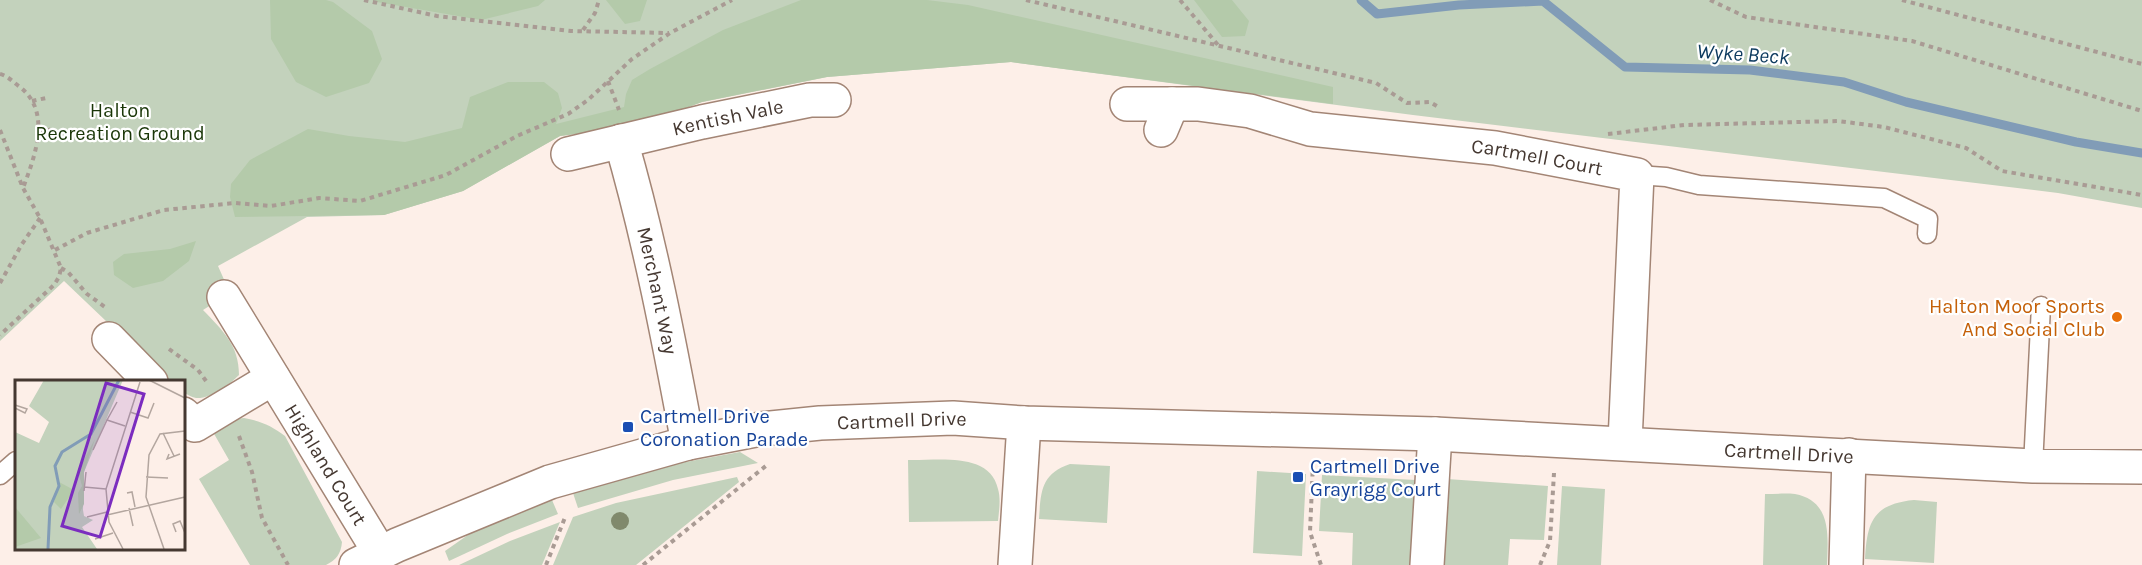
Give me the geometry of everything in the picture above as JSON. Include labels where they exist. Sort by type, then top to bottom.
[{"type":"street","name":"Kentish Vale","points":[[568,154],[702,122],[810,100],[834,100]]},
{"type":"street","name":"Cartmell Court","points":[[1127,104],[1167,117],[1198,104],[1250,111],[1310,129],[1495,148],[1637,175]]},
{"type":"street","name":"Merchant Way","points":[[621,141],[640,206],[659,289],[688,443]]},
{"type":"street","points":[[1625,442],[1637,175]]},
{"type":"street","name":"Highland Court","points":[[224,297],[383,557]]},
{"type":"street","points":[[109,339],[149,380]]},
{"type":"street","points":[[184,415],[195,425],[273,378]]},
{"type":"street","name":"Cartmell Drive","points":[[383,557],[550,482],[688,443],[761,429],[820,423],[953,418],[1024,423],[1436,434],[1625,442],[2033,466],[2142,467]]},
{"type":"street","points":[[1015,565],[1024,423]]},
{"type":"street","points":[[1427,565],[1436,434]]},
{"type":"street","points":[[1846,565],[1849,455]]},
{"type":"lane","points":[[1637,175],[1666,177],[1699,185],[1884,198],[1928,219],[1928,234]]},
{"type":"lane","points":[[2033,466],[2041,306]]},
{"type":"lane","points":[[0,475],[15,462]]},
{"type":"path","points":[[364,0],[437,16],[583,31],[670,33]]},
{"type":"path","points":[[583,31],[595,13],[599,0]]},
{"type":"path","points":[[55,250],[87,233],[164,210],[235,203],[272,206],[320,198],[360,201],[446,174],[517,136],[568,114],[588,100],[632,59],[670,33],[732,0]]},
{"type":"path","points":[[1026,0],[1376,83],[1407,103],[1430,102],[1449,112]]},
{"type":"path","points":[[1180,0],[1218,45]]},
{"type":"path","points":[[1710,0],[1746,17],[1911,41],[2142,111]]},
{"type":"path","points":[[1902,0],[2142,64]]},
{"type":"path","points":[[0,74],[31,95],[39,122],[37,149],[23,188]]},
{"type":"path","points":[[32,101],[46,98]]},
{"type":"path","points":[[1607,135],[1684,125],[1838,121],[1884,127],[1966,148],[2002,171],[2142,195]]},
{"type":"path","points":[[38,134],[52,129]]},
{"type":"path","points":[[0,130],[23,188],[55,250],[61,268],[54,285],[0,334]]},
{"type":"path","points":[[0,283],[22,244],[40,219]]},
{"type":"path","points":[[224,407],[236,430],[252,472],[262,518],[288,565]]},
{"type":"path","points":[[1314,430],[1310,532],[1321,565]]},
{"type":"path","points":[[1540,565],[1550,541],[1556,439]]},
{"type":"path","points":[[644,565],[767,465]]},
{"type":"path","points":[[546,565],[566,515]]},
{"type":"green space","name":"Halton Recreation Ground","points":[[0,0],[2142,0],[2142,208],[2058,193],[1413,115],[1011,62],[827,77],[702,102],[637,126],[560,136],[463,191],[384,215],[307,217],[218,266],[230,293],[203,310],[233,347],[239,375],[214,394],[202,398],[184,392],[184,380],[168,380],[64,281],[0,341]]},
{"type":"green space","points":[[270,0],[333,2],[372,31],[382,59],[369,83],[326,97],[296,82],[271,39]]},
{"type":"green space","points":[[372,0],[545,0],[538,6],[481,20]]},
{"type":"green space","points":[[606,0],[647,0],[640,21],[625,24]]},
{"type":"green space","points":[[801,0],[927,0],[968,5],[1333,87],[1333,104],[1011,62],[827,77],[702,102],[637,126],[560,136],[463,191],[384,215],[235,217],[230,197],[231,184],[250,160],[308,129],[405,142],[462,128],[470,97],[508,82],[544,82],[558,93],[562,108],[556,124],[624,107],[632,80],[650,69],[723,30]]},
{"type":"green space","points":[[1194,0],[1232,0],[1249,21],[1245,36],[1222,37]]},
{"type":"green space","points":[[196,241],[189,261],[163,281],[133,288],[114,275],[113,262],[124,254],[170,249]]},
{"type":"green space","points":[[244,418],[266,424],[285,436],[342,542],[339,553],[330,563],[326,565],[250,565],[199,479],[229,460],[213,432],[235,419]]},
{"type":"green space","points":[[740,452],[758,463],[673,480],[578,508],[573,493],[669,465]]},
{"type":"green space","points":[[908,460],[960,461],[973,463],[984,469],[993,477],[998,489],[1000,501],[998,521],[909,522]]},
{"type":"green space","points":[[1070,464],[1110,466],[1107,523],[1039,519],[1044,485],[1053,473]]},
{"type":"green space","points":[[1257,471],[1306,474],[1302,556],[1253,553]]},
{"type":"green space","points":[[1322,475],[1416,480],[1411,565],[1352,565],[1353,533],[1319,531]]},
{"type":"green space","points":[[737,477],[739,482],[636,565],[553,565],[573,517],[616,503]]},
{"type":"green space","points":[[1447,479],[1548,486],[1544,540],[1510,539],[1508,565],[1443,565]]},
{"type":"green space","points":[[1562,486],[1605,489],[1601,565],[1557,565]]},
{"type":"green space","points":[[1765,494],[1795,494],[1816,504],[1822,512],[1827,532],[1827,565],[1763,565]]},
{"type":"green space","points":[[552,500],[558,514],[507,534],[449,561],[445,551],[475,530]]},
{"type":"green space","points":[[1914,500],[1937,502],[1934,563],[1865,559],[1868,535],[1875,517],[1889,506]]},
{"type":"green space","points":[[560,522],[542,565],[459,565],[510,541]]},
{"type":"waterway","name":"Wyke Beck","points":[[1361,0],[1377,14],[1459,5],[1543,1],[1625,67],[1750,70],[1844,82],[1906,102],[2076,142],[2142,153]]},
{"type":"place","name":"Halton Moor Sports And Social Club","points":[[2117,317]]},
{"type":"place","name":"Cartmell Drive Coronation Parade","points":[[628,427]]},
{"type":"place","name":"Cartmell Drive Grayrigg Court","points":[[1298,477]]}]
